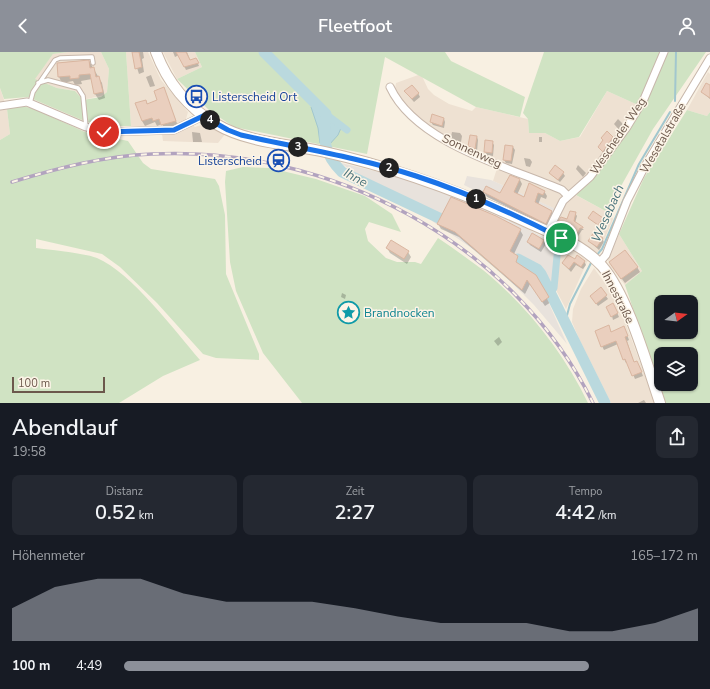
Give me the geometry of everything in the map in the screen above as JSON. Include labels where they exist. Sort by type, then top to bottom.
[{"type":"main road","name":"Ihnestraße","points":[[156,52],[166,76],[179,92],[203,116],[228,130],[241,135],[338,155],[416,176],[461,192],[548,231],[581,248],[596,260],[611,279],[627,312],[660,403]]},
{"type":"street","name":"Wescheder Weg","points":[[548,231],[563,201],[590,177],[626,127],[644,99],[664,52]]},
{"type":"street","name":"Wesetalstraße","points":[[596,260],[606,255],[627,201],[710,58]]},
{"type":"street","name":"Sonnenweg","points":[[390,87],[396,99],[405,111],[427,129],[458,147],[562,190],[568,196]]},
{"type":"street","points":[[0,106],[11,103],[30,103],[86,127],[104,132],[174,130],[203,116]]},
{"type":"lane","points":[[30,103],[33,92],[38,83],[49,66],[55,60],[60,58],[92,57],[93,63]]},
{"type":"lane","points":[[38,83],[48,80],[78,88],[83,96],[86,127]]},
{"type":"shaded area","points":[[68,52],[101,52],[109,69],[107,92],[104,95],[83,100],[75,91],[57,88],[34,79],[53,54]]},
{"type":"shaded area","points":[[126,52],[148,52],[161,80],[188,112],[186,119],[195,127],[204,124],[226,133],[218,143],[163,141],[161,127],[131,126]]},
{"type":"shaded area","points":[[163,52],[195,52],[202,67],[177,79]]},
{"type":"shaded area","points":[[708,72],[710,74],[710,112],[707,116],[687,110]]},
{"type":"shaded area","points":[[421,74],[428,89],[434,95],[449,104],[472,111],[476,107],[528,119],[529,133],[545,133],[560,141],[580,137],[607,91],[638,105],[589,175],[570,192],[611,214],[613,219],[600,250],[587,262],[566,309],[556,290],[560,256],[573,238],[555,229],[554,223],[560,211],[493,181],[499,162],[458,145],[433,130],[403,105],[395,89],[396,83]]},
{"type":"shaded area","points":[[0,88],[7,109],[10,134],[0,140]]},
{"type":"shaded area","points":[[341,163],[408,179],[482,206],[563,247],[560,256],[556,256],[552,286],[546,292],[549,297],[547,299],[567,344],[534,305],[489,260],[432,221],[435,211],[353,172]]},
{"type":"shaded area","points":[[467,176],[491,180],[556,209],[548,227],[464,185]]},
{"type":"shaded area","points":[[619,234],[642,271],[625,285],[609,265],[608,260]]},
{"type":"shaded area","points":[[594,268],[617,300],[655,403],[611,403],[580,341],[572,322],[573,309],[581,289]]},
{"type":"green space","points":[[0,52],[68,52],[53,54],[35,79],[57,88],[75,91],[83,100],[101,97],[107,92],[109,69],[101,52],[126,52],[131,126],[101,126],[82,120],[28,97],[4,99],[0,88]]},
{"type":"green space","points":[[195,52],[445,52],[451,61],[525,97],[520,117],[476,107],[385,57],[367,154],[234,127],[210,111],[177,79],[202,67]]},
{"type":"green space","points":[[544,52],[663,52],[638,105],[607,91],[579,137],[560,141],[545,133],[529,133],[528,119],[523,113]]},
{"type":"green space","points":[[668,52],[706,52],[653,129],[611,204],[611,214],[576,195],[591,180],[617,146],[639,109]]},
{"type":"green space","points":[[20,106],[32,108],[85,132],[128,141],[143,163],[151,169],[215,179],[219,186],[225,215],[226,274],[259,354],[259,360],[216,358],[203,354],[157,303],[120,267],[102,254],[36,239],[36,248],[91,256],[110,265],[124,276],[152,303],[200,360],[163,376],[119,403],[0,403],[0,140],[10,134],[7,109]]},
{"type":"green space","points":[[687,110],[707,116],[710,112],[710,403],[665,403],[661,391],[698,391],[698,347],[654,347],[654,371],[625,285],[642,271],[619,234],[644,178]]},
{"type":"green space","points":[[243,167],[270,168],[316,179],[365,196],[392,214],[401,232],[369,222],[365,229],[368,241],[386,258],[397,262],[415,262],[421,264],[438,238],[444,242],[483,270],[529,314],[556,348],[568,366],[588,403],[302,403],[263,353],[236,291],[230,262],[225,182],[226,171]]},
{"type":"water","points":[[311,107],[315,108],[341,128],[338,135],[329,145],[320,143],[318,128]]},
{"type":"building","points":[[132,52],[139,52],[142,67],[135,69]]},
{"type":"building","points":[[176,52],[186,52],[190,60],[196,58],[199,63],[184,67]]},
{"type":"building","points":[[89,60],[90,68],[94,67],[96,77],[99,76],[103,92],[94,94],[90,74],[79,75],[79,78],[70,79],[70,76],[58,77],[57,63]]},
{"type":"building","points":[[706,83],[710,85],[710,98],[701,92]]},
{"type":"building","points":[[412,85],[419,93],[412,99],[404,91]]},
{"type":"building","points":[[164,87],[176,121],[161,125],[159,119],[153,121],[152,118],[142,121],[135,103],[146,100],[147,104],[157,100],[154,91]]},
{"type":"building","points":[[432,114],[444,118],[442,126],[430,122]]},
{"type":"building","points":[[607,131],[613,137],[603,152],[598,147],[603,140],[601,138]]},
{"type":"building","points":[[470,135],[477,136],[475,149],[468,146]]},
{"type":"building","points":[[485,140],[493,141],[492,153],[484,152]]},
{"type":"building","points":[[505,145],[513,146],[511,161],[503,160]]},
{"type":"building","points":[[555,165],[564,172],[558,180],[549,173]]},
{"type":"building","points":[[510,175],[520,179],[514,192],[524,197],[529,183],[545,191],[543,195],[538,193],[535,202],[552,211],[546,224],[483,192],[486,186],[500,193]]},
{"type":"building","points":[[451,197],[496,216],[521,229],[510,251],[518,256],[516,262],[536,275],[549,297],[542,302],[527,280],[522,290],[455,232],[437,224]]},
{"type":"building","points":[[570,211],[576,212],[574,221],[583,227],[580,228],[576,236],[568,232],[572,225],[558,221],[561,217],[567,219]]},
{"type":"building","points":[[593,211],[603,218],[598,225],[588,218]]},
{"type":"building","points":[[594,232],[603,238],[597,247],[588,241]]},
{"type":"building","points":[[532,233],[544,240],[539,249],[527,242]]},
{"type":"building","points":[[391,240],[409,251],[404,259],[386,248]]},
{"type":"building","points":[[625,250],[638,267],[621,279],[609,262]]},
{"type":"building","points":[[568,255],[575,259],[577,255],[585,261],[581,267],[574,262],[569,269],[562,263]]},
{"type":"building","points":[[601,287],[607,295],[596,304],[590,296]]},
{"type":"building","points":[[613,303],[618,313],[611,317],[606,307]]},
{"type":"building","points":[[609,325],[611,332],[624,326],[628,336],[625,337],[634,362],[637,361],[642,372],[632,376],[625,359],[623,360],[616,341],[601,347],[595,331]]},
{"type":"waterway","name":"Ihne","points":[[264,52],[326,114],[326,145],[335,165],[342,172],[439,218]]},
{"type":"waterway","name":"Wesebach","points":[[675,101],[676,52]]},
{"type":"waterway","name":"Wesebach","points":[[596,256],[602,249],[639,164],[670,112]]},
{"type":"waterway","points":[[326,114],[347,130]]},
{"type":"waterway","points":[[551,293],[554,288],[557,256]]},
{"type":"waterway","name":"Wesebach","points":[[518,259],[537,269],[541,274],[605,403]]},
{"type":"waterway","name":"Wesebach","points":[[565,323],[570,304],[592,261]]},
{"type":"railway","points":[[12,182],[99,160],[152,154],[218,156],[284,166],[348,186],[409,215],[465,251],[516,295],[559,346],[593,403]]},
{"type":"place","name":"Listerscheid Ort","points":[[197,97]]},
{"type":"place","name":"Listerscheid","points":[[278,161]]},
{"type":"place","name":"Brandnocken","points":[[349,313]]},
{"type":"route","points":[[104,132],[174,130],[203,116],[228,130],[241,135],[338,155],[416,176],[461,192],[561,238]]}]
